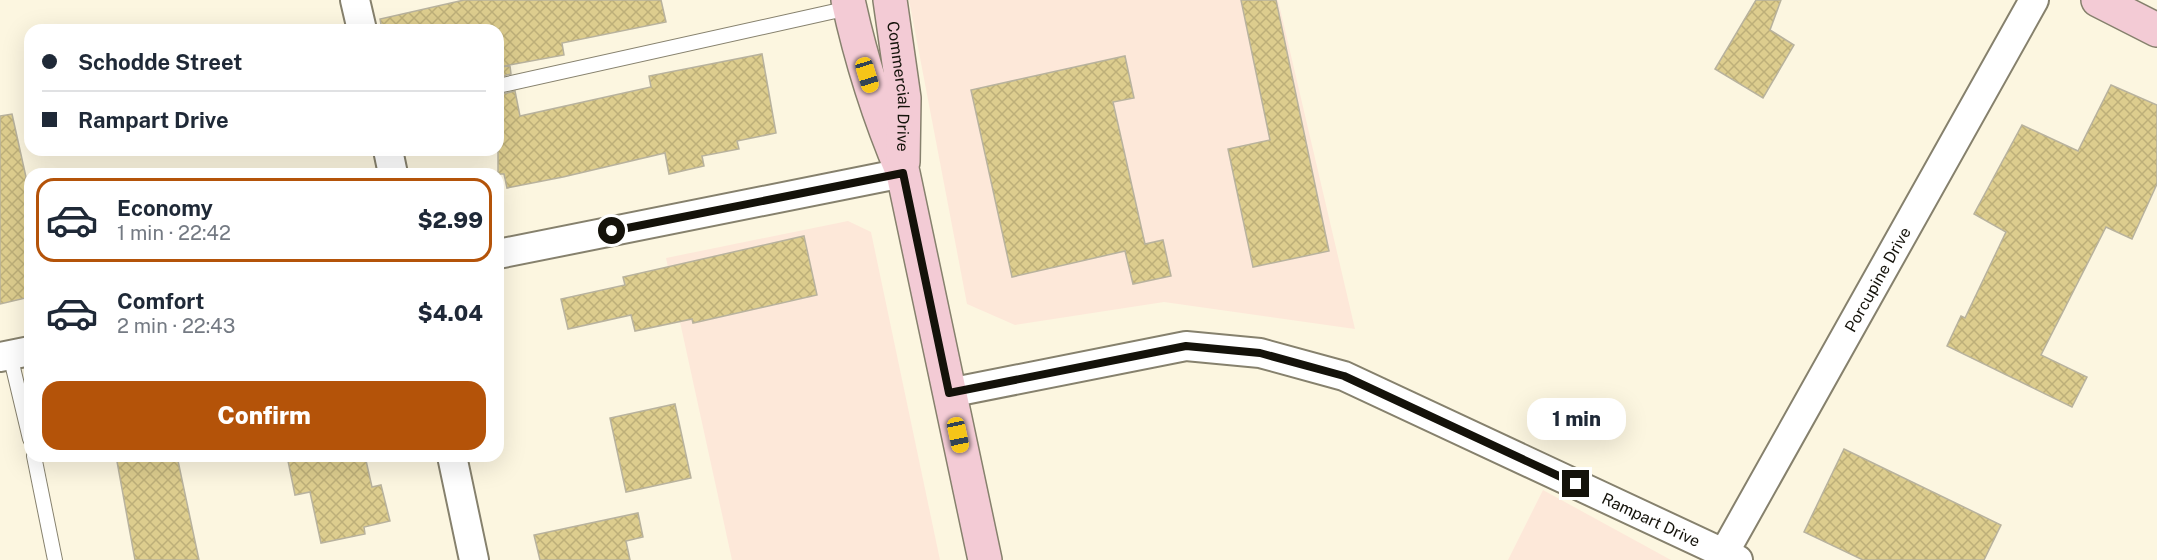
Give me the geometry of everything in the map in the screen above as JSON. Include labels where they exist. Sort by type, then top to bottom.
[{"type":"main road","name":"Commercial Drive","points":[[890,0],[904,98],[903,173]]},
{"type":"main road","points":[[2098,0],[2157,30]]},
{"type":"main road","name":"Commercial Drive","points":[[848,4],[872,92],[903,173],[985,560]]},
{"type":"street","points":[[355,0],[361,24]]},
{"type":"street","name":"Porcupine Drive","points":[[1728,558],[2034,0]]},
{"type":"street","points":[[504,254],[903,173]]},
{"type":"street","name":"Rampart Drive","points":[[949,393],[1186,346],[1260,353],[1344,376],[1728,558]]},
{"type":"street","points":[[453,462],[474,560]]},
{"type":"lane","points":[[504,85],[848,4]]},
{"type":"lane","points":[[13,354],[24,409]]},
{"type":"lane","points":[[35,462],[55,560]]},
{"type":"shaded area","points":[[909,0],[1278,0],[1355,329],[1164,302],[1015,325],[967,304]]},
{"type":"shaded area","points":[[848,221],[871,232],[940,560],[732,560],[666,258]]},
{"type":"shaded area","points":[[1543,490],[1671,560],[1508,560]]},
{"type":"building","points":[[464,0],[661,0],[666,22],[562,43],[564,55],[504,66],[504,24],[381,24],[380,19]]},
{"type":"building","points":[[1241,0],[1276,0],[1329,251],[1253,267],[1228,149],[1270,140]]},
{"type":"building","points":[[1756,0],[1781,0],[1770,30],[1794,45],[1763,98],[1715,69]]},
{"type":"building","points":[[762,54],[776,133],[737,141],[739,149],[702,156],[704,166],[669,174],[665,153],[507,188],[504,168],[498,168],[498,156],[504,156],[504,94],[515,91],[520,116],[651,87],[649,76]]},
{"type":"building","points":[[1125,56],[1134,98],[1113,102],[1145,244],[1163,240],[1171,276],[1133,284],[1125,251],[1012,277],[971,90]]},
{"type":"building","points":[[510,66],[511,74],[504,76],[504,67]]},
{"type":"building","points":[[2111,85],[2157,105],[2157,184],[2132,239],[2106,227],[2041,355],[2087,377],[2072,407],[1947,346],[1961,316],[1965,318],[2006,232],[1974,214],[2022,125],[2078,151]]},
{"type":"building","points":[[12,114],[24,168],[24,298],[0,304],[0,116]]},
{"type":"building","points":[[804,236],[817,295],[693,323],[692,319],[635,331],[631,315],[568,329],[561,299],[625,285],[623,277]]},
{"type":"building","points":[[675,404],[691,478],[626,492],[610,418]]},
{"type":"building","points":[[1844,449],[2001,525],[1984,560],[1863,560],[1804,532]]},
{"type":"building","points":[[117,462],[178,462],[199,560],[135,560]]},
{"type":"building","points":[[288,462],[366,462],[372,487],[381,485],[390,521],[364,527],[365,534],[321,543],[310,492],[295,495]]},
{"type":"building","points":[[638,513],[643,537],[626,541],[630,560],[540,560],[534,535]]},
{"type":"route","points":[[612,231],[903,173],[949,393],[1186,346],[1260,353],[1344,376],[1576,484]]}]
